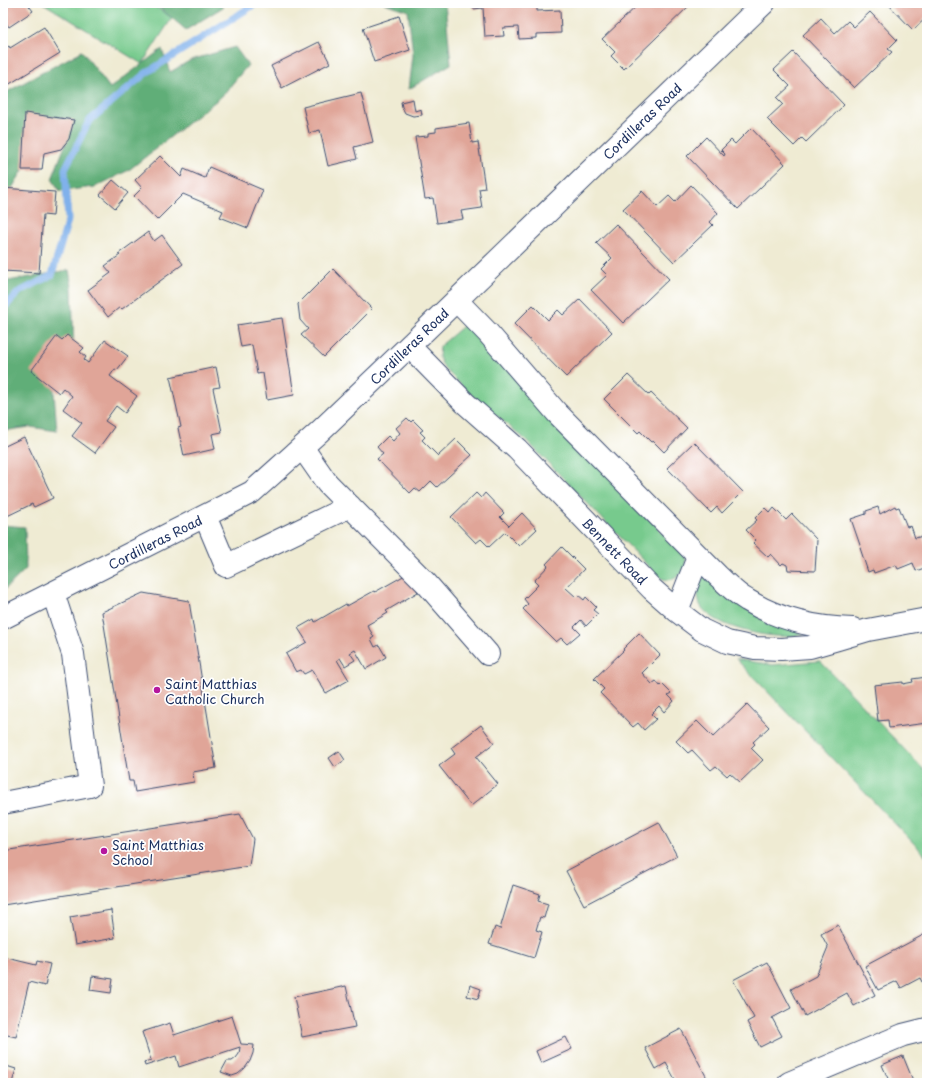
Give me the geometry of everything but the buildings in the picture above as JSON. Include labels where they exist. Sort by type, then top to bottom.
[{"type":"street","name":"Cordilleras Road","points":[[3,618],[252,492],[409,346],[764,3]]},
{"type":"street","name":"Bennett Road","points":[[456,300],[488,333],[557,413],[698,557],[746,600],[776,615],[805,624],[837,629],[868,630]]},
{"type":"street","name":"Bennett Road","points":[[409,346],[465,403],[517,449],[652,589],[702,630],[727,642],[754,648],[781,649],[810,647],[868,630],[927,619]]},
{"type":"street","points":[[302,447],[327,483],[426,583],[488,654]]},
{"type":"street","points":[[205,516],[226,566],[350,506]]},
{"type":"street","points":[[677,611],[698,557]]},
{"type":"street","points":[[3,803],[90,786],[73,654],[53,593]]},
{"type":"street","points":[[789,1083],[903,1035],[927,1029]]},
{"type":"green space","points":[[43,3],[150,3],[172,18],[142,64]]},
{"type":"green space","points":[[154,3],[218,3],[223,7],[186,30]]},
{"type":"green space","points":[[384,3],[445,3],[451,64],[409,89],[413,55],[408,11]]},
{"type":"green space","points":[[235,47],[248,65],[222,96],[129,170],[95,187],[60,191],[52,179],[66,143],[34,152],[3,203],[3,94],[82,51],[110,88],[162,49],[170,72],[191,60]]},
{"type":"green space","points":[[69,270],[72,287],[74,352],[53,379],[57,431],[30,427],[3,431],[3,275],[8,281]]},
{"type":"green space","points":[[468,322],[684,556],[685,567],[678,576],[669,580],[658,576],[526,440],[469,393],[444,368],[439,357],[440,346]]},
{"type":"green space","points":[[3,525],[25,527],[26,569],[3,591]]},
{"type":"green space","points":[[702,576],[803,634],[792,636],[765,635],[735,628],[721,622],[710,615],[700,605],[698,589]]},
{"type":"green space","points":[[736,659],[773,665],[820,661],[927,773],[927,857]]},
{"type":"waterway","points":[[3,309],[19,292],[52,275],[68,220],[65,169],[89,121],[146,73],[257,3]]},
{"type":"place","name":"Saint Matthias Catholic Church","points":[[157,690]]},
{"type":"place","name":"Saint Matthias School","points":[[104,851]]}]
